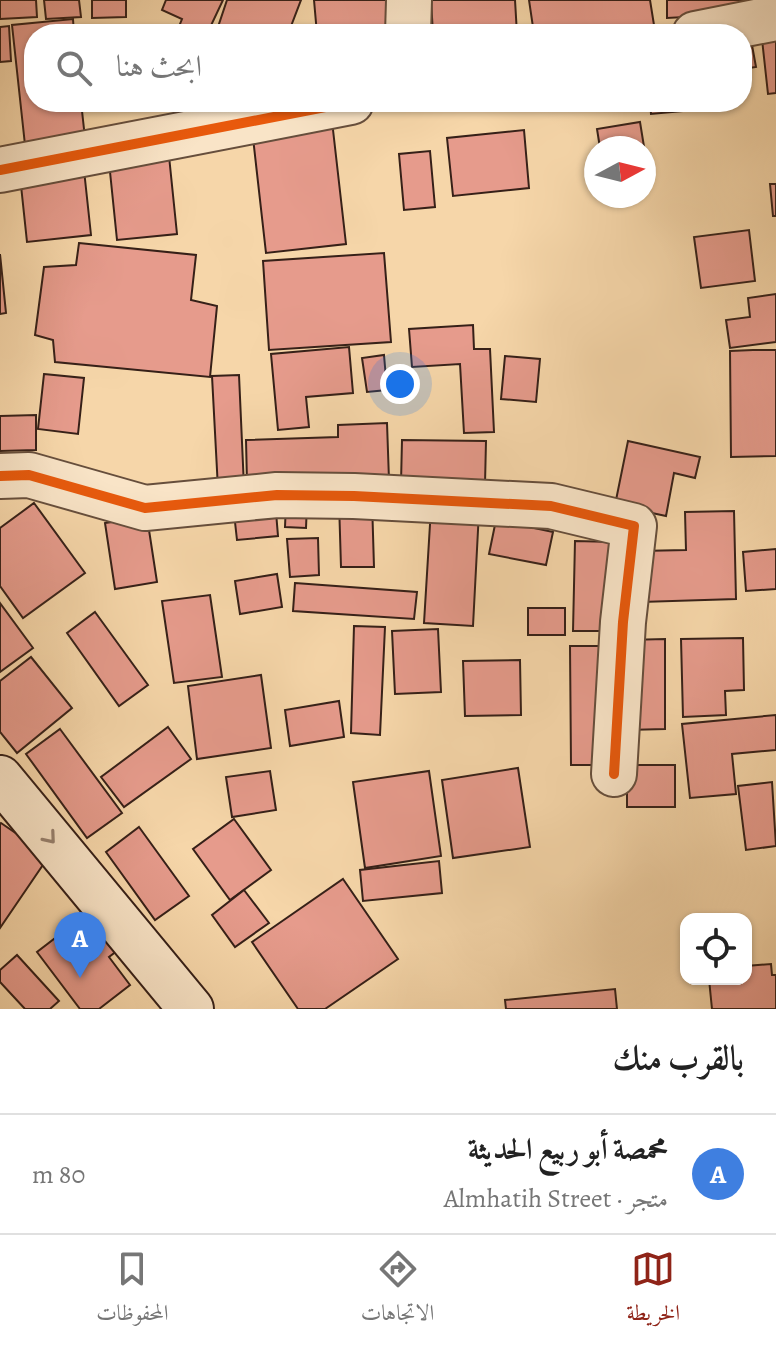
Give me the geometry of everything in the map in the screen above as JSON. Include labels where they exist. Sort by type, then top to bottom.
[{"type":"street","points":[[408,24],[409,0]]},
{"type":"street","points":[[746,24],[776,18]]},
{"type":"street","points":[[0,170],[299,112]]},
{"type":"street","points":[[0,476],[29,475],[145,508],[277,495],[354,496],[551,506],[634,526],[623,622],[614,774]]},
{"type":"street","points":[[0,778],[191,1009]]},
{"type":"building","points":[[0,0],[36,0],[37,17],[0,19]]},
{"type":"building","points":[[44,0],[79,0],[81,17],[46,19]]},
{"type":"building","points":[[92,0],[126,0],[126,17],[92,18]]},
{"type":"building","points":[[166,0],[223,0],[212,24],[180,24],[182,19],[162,10]]},
{"type":"building","points":[[227,0],[301,0],[292,24],[219,24]]},
{"type":"building","points":[[314,0],[394,0],[396,24],[316,24]]},
{"type":"building","points":[[431,0],[515,0],[516,24],[432,24]]},
{"type":"building","points":[[529,0],[650,0],[654,24],[533,24]]},
{"type":"building","points":[[667,0],[757,0],[758,13],[667,18]]},
{"type":"building","points":[[73,19],[73,24],[24,24],[24,112],[82,112],[85,138],[25,145],[12,25]]},
{"type":"building","points":[[9,26],[11,61],[0,62],[0,27]]},
{"type":"building","points":[[776,29],[776,93],[768,94],[761,30]]},
{"type":"building","points":[[752,45],[756,67],[752,68]]},
{"type":"building","points":[[332,121],[346,244],[266,253],[252,129]]},
{"type":"building","points":[[640,122],[642,136],[598,136],[597,129]]},
{"type":"building","points":[[524,130],[529,188],[453,196],[447,138]]},
{"type":"building","points":[[430,151],[435,207],[404,210],[399,154]]},
{"type":"building","points":[[169,156],[177,234],[117,240],[109,162]]},
{"type":"building","points":[[84,170],[91,235],[27,242],[20,176]]},
{"type":"building","points":[[770,184],[776,184],[776,216],[773,216]]},
{"type":"building","points":[[749,230],[755,281],[701,288],[694,237]]},
{"type":"building","points":[[79,243],[196,255],[191,300],[217,306],[210,377],[55,362],[53,340],[35,335],[44,267],[76,265]]},
{"type":"building","points":[[384,253],[391,342],[269,350],[263,261]]},
{"type":"building","points":[[0,254],[6,313],[0,314]]},
{"type":"building","points":[[776,294],[776,342],[730,348],[726,320],[750,317],[748,298]]},
{"type":"building","points":[[473,325],[474,349],[490,349],[494,432],[464,433],[460,364],[412,367],[409,329]]},
{"type":"building","points":[[349,347],[353,393],[306,397],[309,427],[278,430],[271,354]]},
{"type":"building","points":[[776,350],[776,456],[731,457],[730,351]]},
{"type":"building","points":[[384,355],[387,390],[367,392],[362,358]]},
{"type":"building","points":[[505,356],[540,359],[536,402],[501,399]]},
{"type":"building","points":[[44,374],[84,378],[78,434],[38,429]]},
{"type":"building","points":[[239,375],[244,487],[218,489],[212,376]]},
{"type":"building","points":[[36,415],[36,450],[0,451],[0,416]]},
{"type":"building","points":[[387,423],[389,480],[247,483],[246,440],[338,437],[338,425]]},
{"type":"building","points":[[402,440],[486,441],[485,484],[401,483]]},
{"type":"building","points":[[628,441],[700,457],[695,478],[674,473],[666,516],[615,505]]},
{"type":"building","points":[[275,500],[278,536],[237,540],[233,504]]},
{"type":"building","points":[[372,501],[374,567],[341,567],[339,502]]},
{"type":"building","points":[[34,503],[85,573],[23,618],[0,586],[0,528]]},
{"type":"building","points":[[286,503],[307,503],[306,528],[285,527]]},
{"type":"building","points":[[431,508],[479,511],[473,626],[424,623]]},
{"type":"building","points":[[734,511],[736,599],[641,602],[640,551],[686,550],[685,512]]},
{"type":"building","points":[[147,517],[157,582],[115,589],[105,523]]},
{"type":"building","points":[[496,520],[553,532],[546,565],[489,554]]},
{"type":"building","points":[[318,538],[319,575],[290,577],[287,539]]},
{"type":"building","points":[[575,541],[614,542],[612,631],[573,631]]},
{"type":"building","points":[[776,549],[776,589],[746,591],[743,552]]},
{"type":"building","points":[[277,574],[282,607],[240,614],[235,581]]},
{"type":"building","points":[[295,583],[417,592],[414,619],[293,611]]},
{"type":"building","points":[[210,595],[222,677],[174,683],[162,601]]},
{"type":"building","points":[[0,603],[33,648],[0,672]]},
{"type":"building","points":[[528,608],[565,608],[565,635],[528,635]]},
{"type":"building","points":[[95,612],[148,685],[119,706],[67,633]]},
{"type":"building","points":[[354,626],[385,627],[380,735],[351,733]]},
{"type":"building","points":[[438,629],[441,692],[395,694],[392,631]]},
{"type":"building","points":[[743,638],[744,690],[725,691],[726,715],[683,717],[681,639]]},
{"type":"building","points":[[665,639],[665,729],[627,730],[627,640]]},
{"type":"building","points":[[570,646],[607,646],[608,765],[571,765]]},
{"type":"building","points":[[31,657],[72,708],[17,753],[0,732],[0,681]]},
{"type":"building","points":[[520,660],[521,715],[465,716],[463,661]]},
{"type":"building","points":[[261,675],[271,748],[197,759],[188,686]]},
{"type":"building","points":[[339,701],[344,737],[290,746],[285,710]]},
{"type":"building","points":[[776,715],[776,750],[732,754],[736,794],[690,798],[682,724]]},
{"type":"building","points":[[168,727],[191,759],[124,807],[101,777]]},
{"type":"building","points":[[60,729],[122,813],[87,838],[26,754]]},
{"type":"building","points":[[627,765],[675,765],[675,807],[627,807]]},
{"type":"building","points":[[518,768],[530,847],[453,858],[442,780]]},
{"type":"building","points":[[270,771],[276,810],[232,817],[226,777]]},
{"type":"building","points":[[429,771],[441,856],[365,868],[353,782]]},
{"type":"building","points":[[772,782],[776,846],[746,850],[738,786]]},
{"type":"building","points":[[234,819],[271,870],[230,900],[193,849]]},
{"type":"building","points":[[0,824],[49,856],[0,928]]},
{"type":"building","points":[[139,827],[189,896],[155,920],[106,852]]},
{"type":"building","points":[[439,861],[442,893],[363,901],[360,870]]},
{"type":"building","points":[[343,879],[398,959],[325,1009],[298,1009],[252,942]]},
{"type":"building","points":[[244,890],[269,923],[235,947],[212,915]]},
{"type":"building","points":[[97,906],[126,944],[109,957],[130,985],[99,1009],[80,1009],[37,952]]},
{"type":"building","points":[[17,955],[59,1001],[50,1009],[25,1009],[0,982],[0,970]]},
{"type":"building","points":[[771,964],[772,975],[776,975],[776,1009],[712,1009],[710,985],[752,985],[752,966]]},
{"type":"building","points":[[615,989],[617,1009],[506,1009],[505,1000]]},
{"type":"cycle path","points":[[0,170],[299,112]]},
{"type":"cycle path","points":[[0,476],[29,475],[145,508],[277,495],[354,496],[551,506],[634,526],[623,622],[614,774]]},
{"type":"place","name":"محمصة أبو ربيع الحديثة","points":[[80,978]]}]
